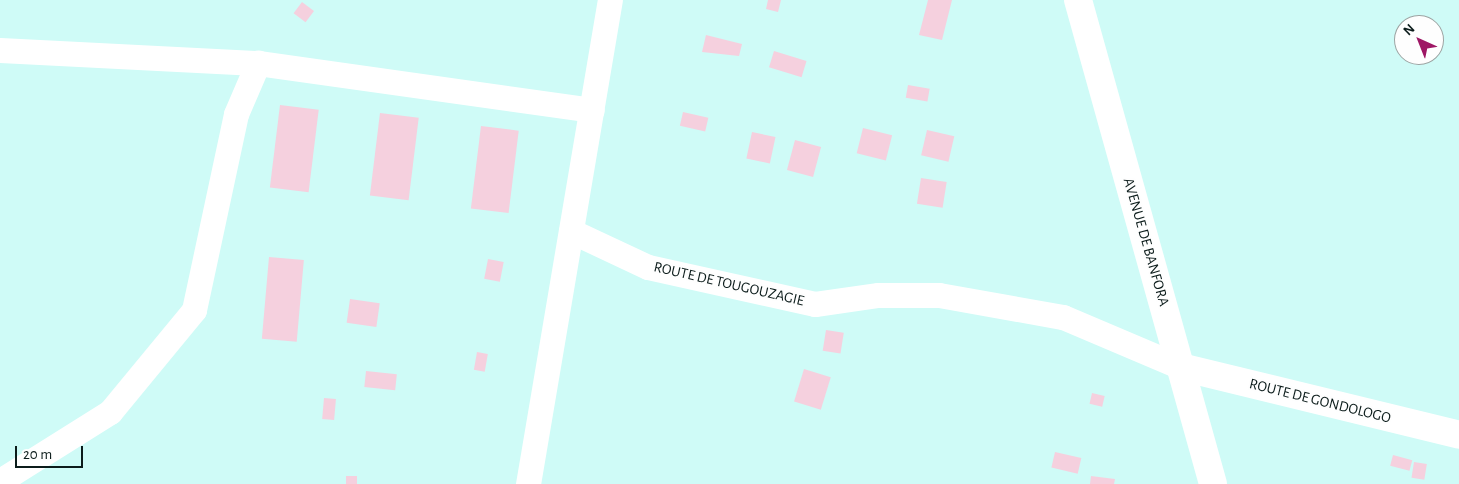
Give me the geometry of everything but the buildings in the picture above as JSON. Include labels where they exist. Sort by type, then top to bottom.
[{"type":"main road","name":"AVENUE DE BANFORA","points":[[1078,0],[1213,484]]},
{"type":"main road","name":"ROUTE DE GONDOLOGO","points":[[1181,367],[1459,435]]},
{"type":"street","points":[[528,484],[610,0]]},
{"type":"street","points":[[0,50],[258,63],[592,110]]},
{"type":"street","points":[[0,481],[110,412],[194,310],[236,114],[258,63]]},
{"type":"street","name":"ROUTE DE TOUGOUZAGIE","points":[[571,232],[648,267],[815,304],[878,294],[939,295],[1063,317],[1181,367]]}]
